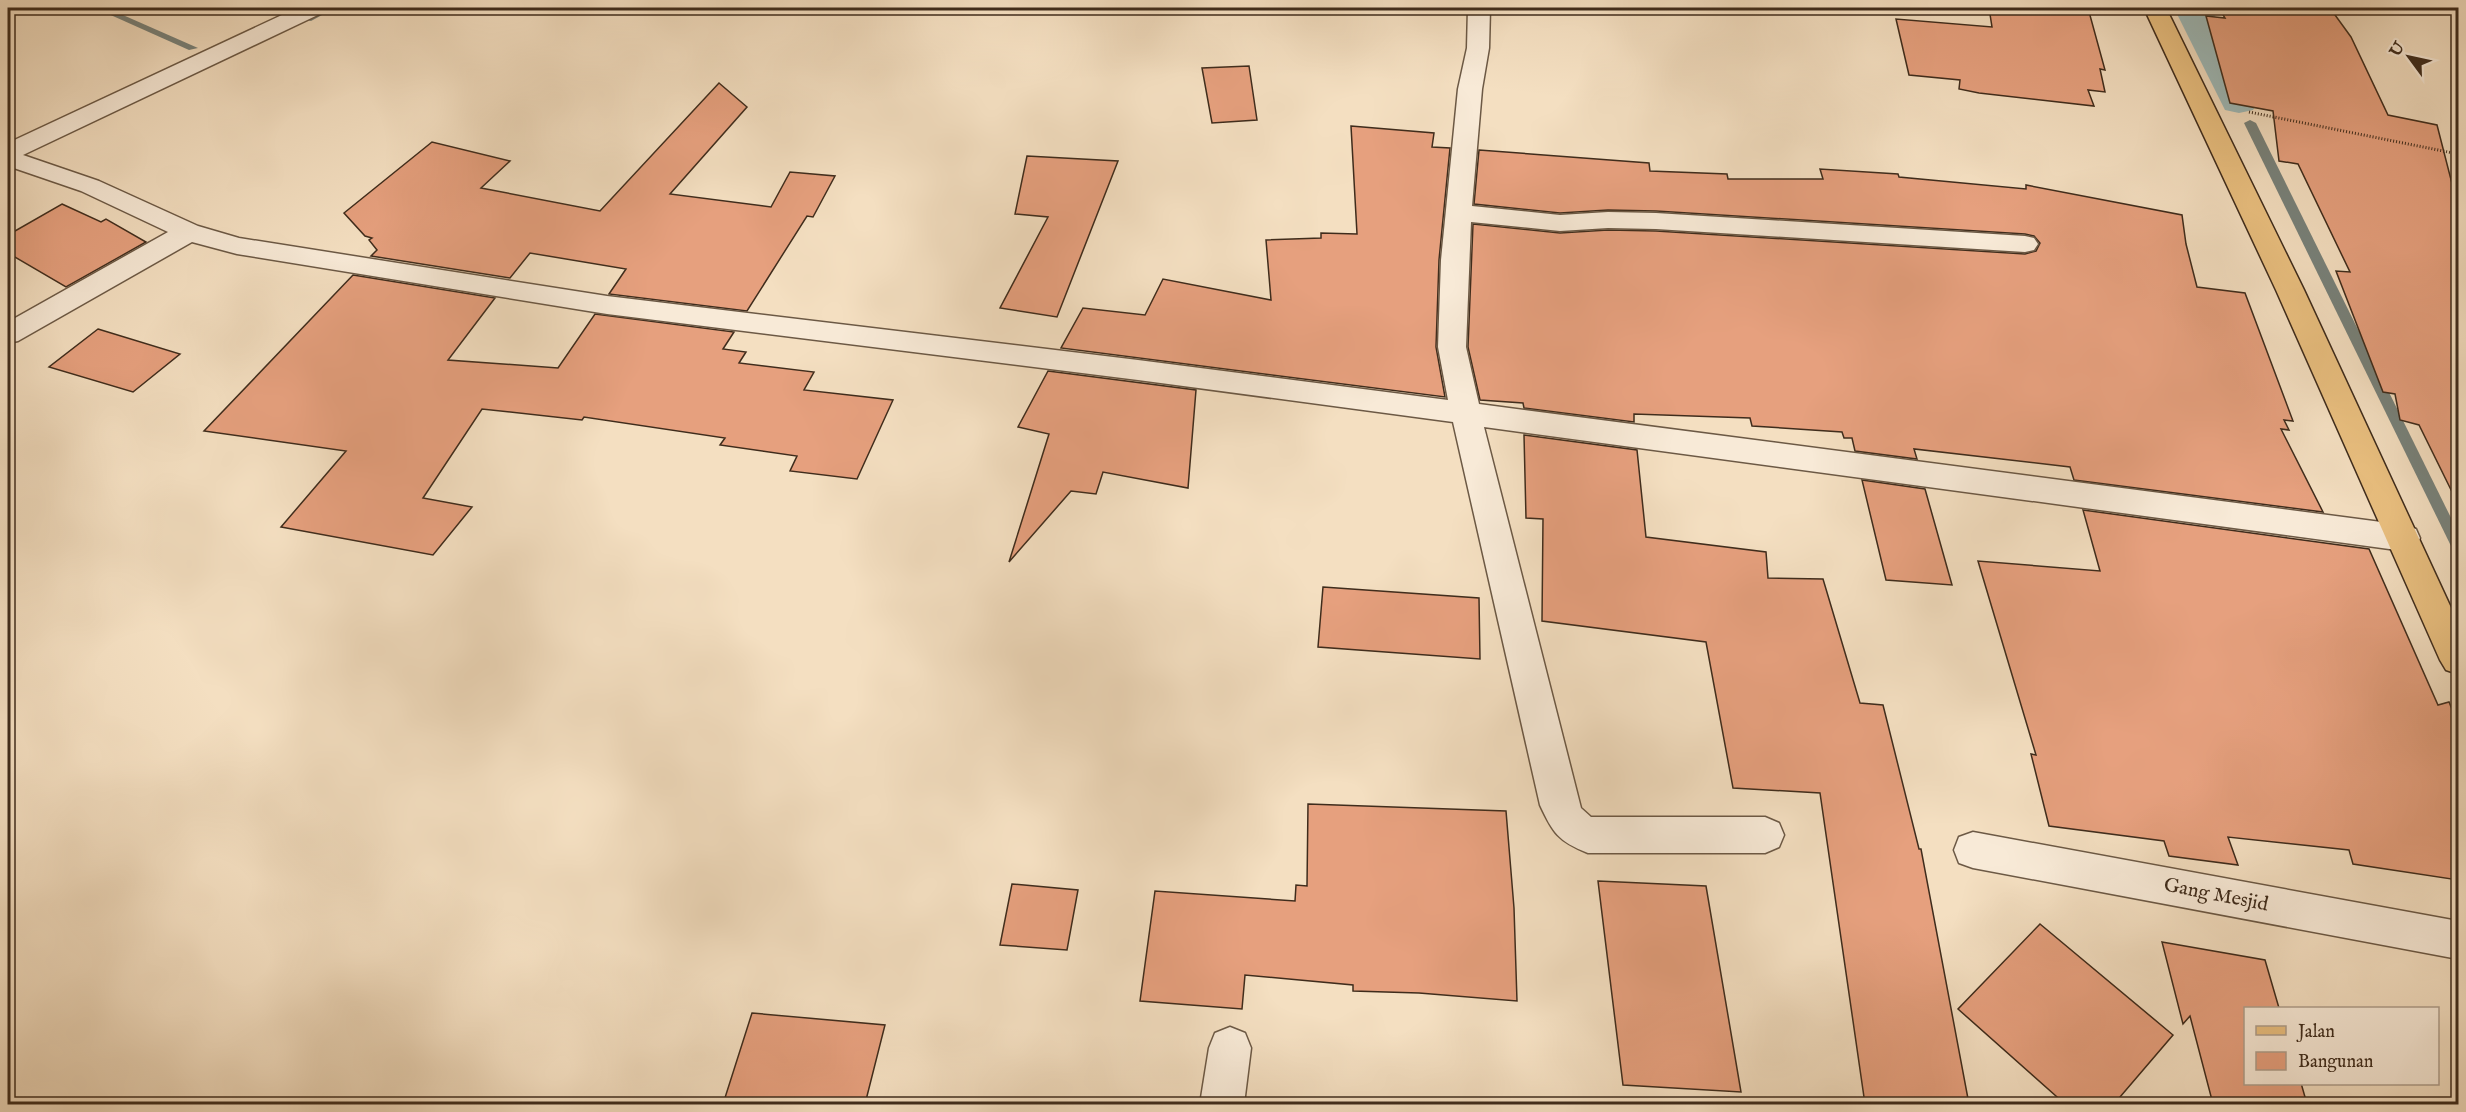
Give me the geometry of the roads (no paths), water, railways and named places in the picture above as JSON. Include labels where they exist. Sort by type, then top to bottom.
[{"type":"main road","points":[[2155,8],[2404,538],[2458,660]]},
{"type":"street","points":[[8,152],[314,8]]},
{"type":"street","points":[[1479,8],[1478,48],[1468,109],[1452,347],[1464,414],[1518,626],[1559,806],[1565,820],[1576,830],[1588,835],[1765,836]]},
{"type":"street","points":[[8,158],[90,186],[189,232],[237,246],[607,305],[1138,370],[2404,538]]},
{"type":"street","points":[[1460,213],[1560,223],[1608,220],[1656,221],[2025,244]]},
{"type":"street","points":[[8,334],[189,232]]},
{"type":"street","name":"Gang Mesjid","points":[[1972,850],[2458,940]]},
{"type":"street","points":[[1222,1104],[1230,1048]]},
{"type":"waterway","points":[[100,8],[193,48]]},
{"type":"waterway","points":[[307,19],[330,8]]},
{"type":"waterway","points":[[2193,8],[2239,101]]},
{"type":"waterway","points":[[2250,123],[2458,546]]}]
